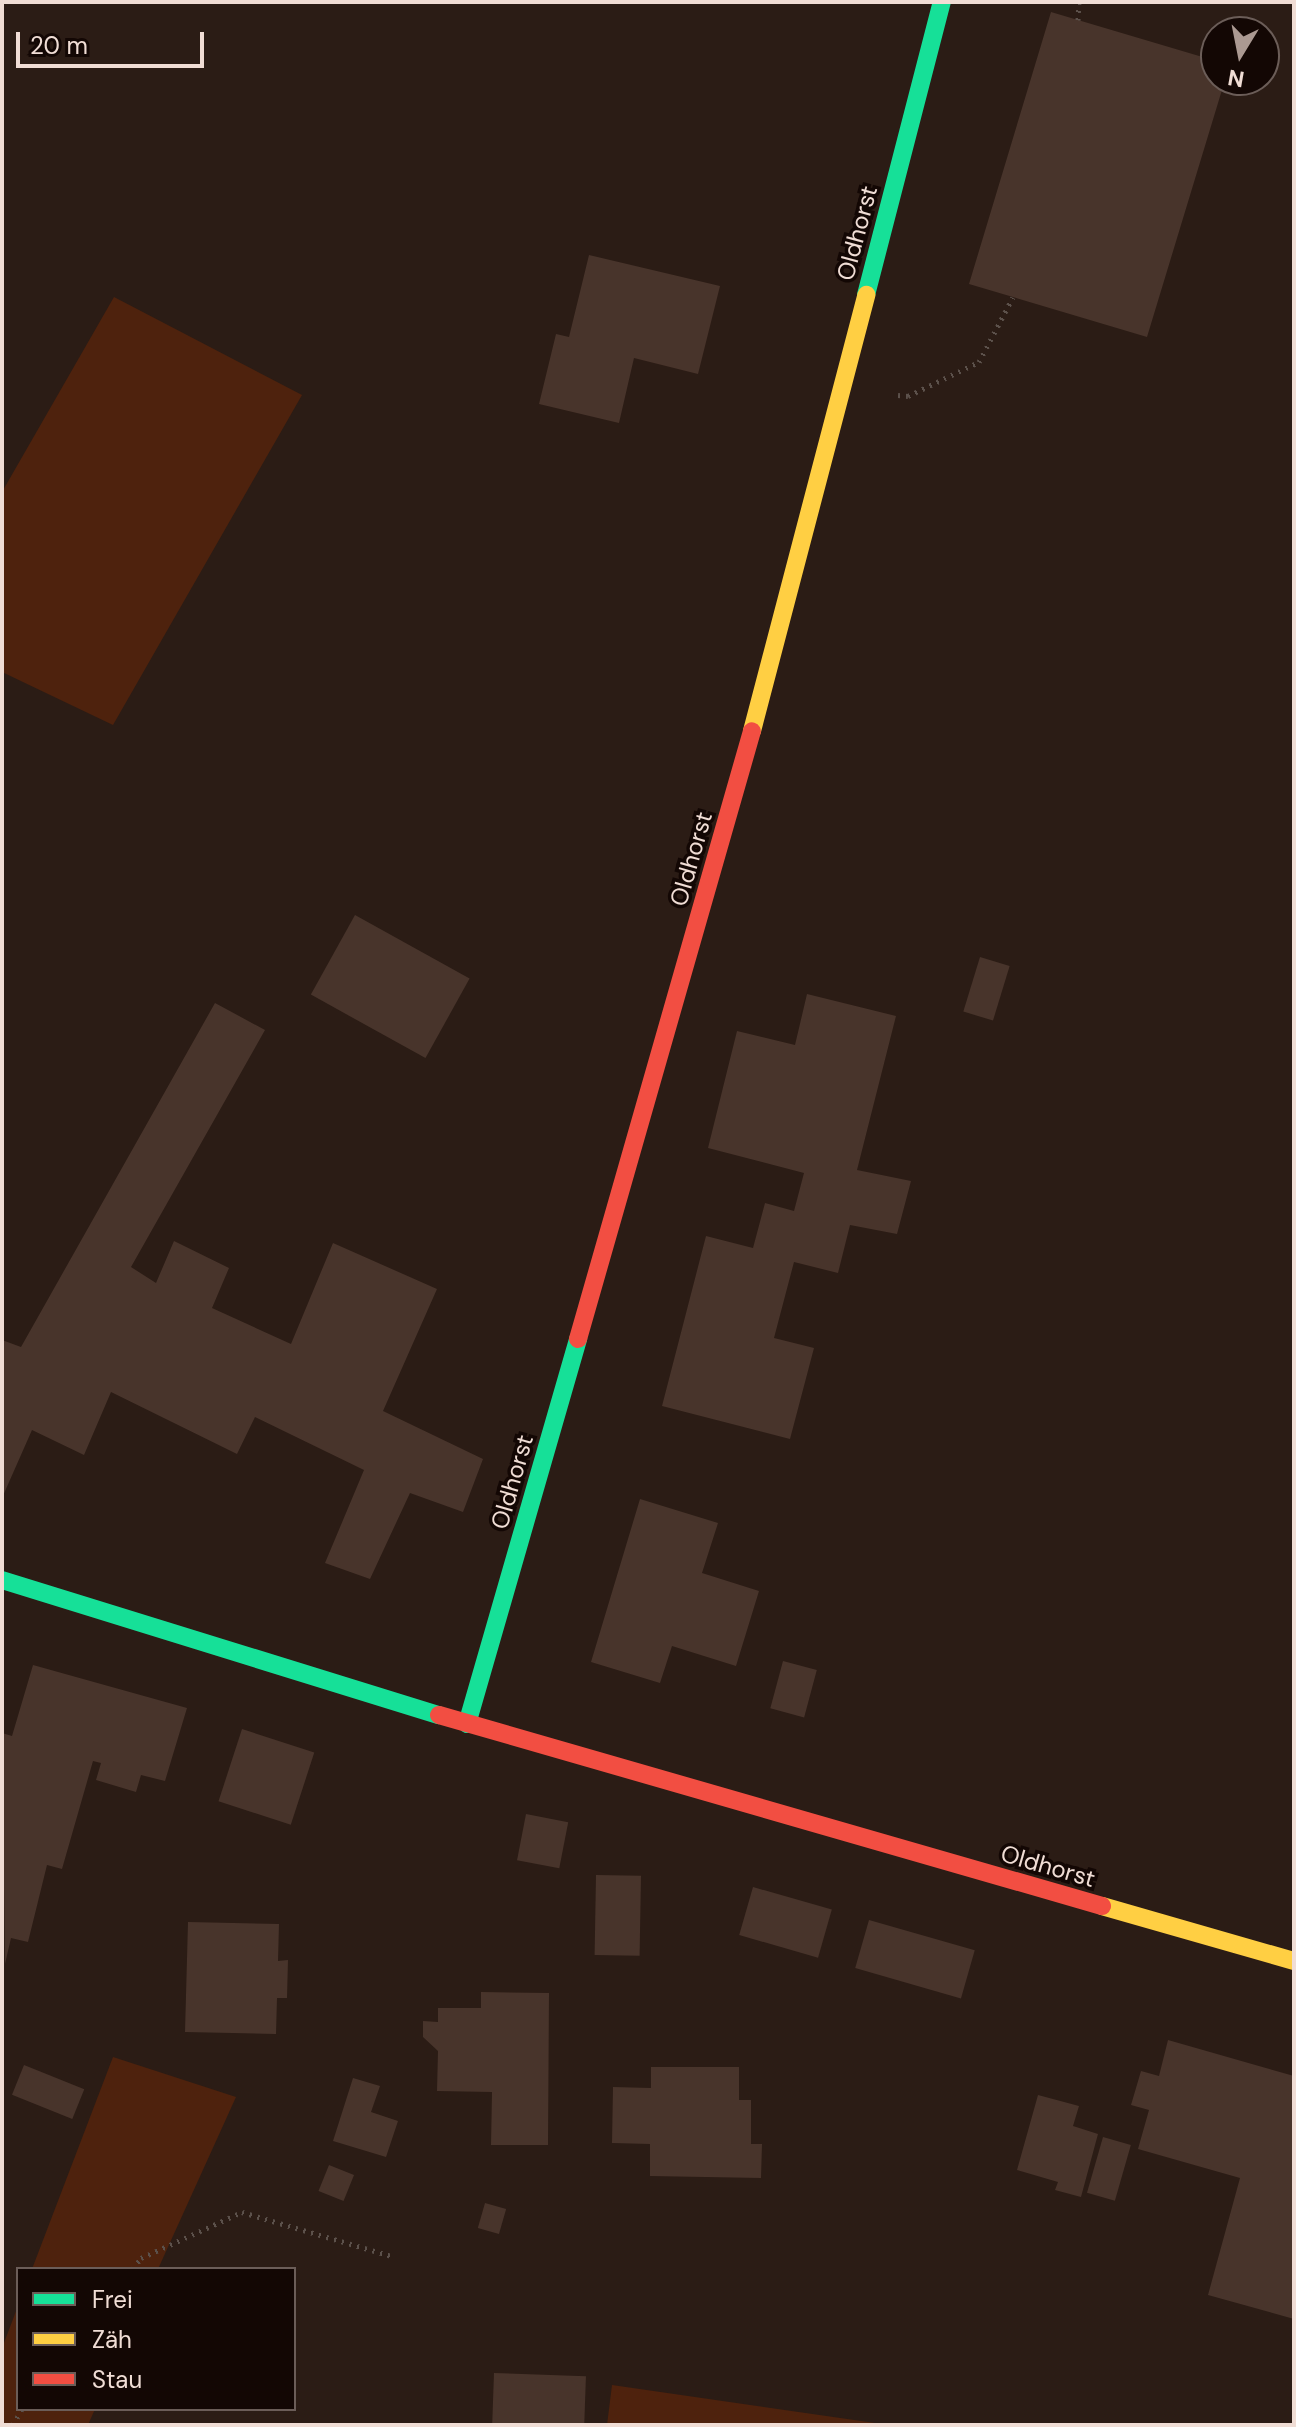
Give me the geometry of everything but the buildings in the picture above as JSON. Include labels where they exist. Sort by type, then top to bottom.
[{"type":"street","name":"Oldhorst","points":[[467,1724],[739,779],[942,2]]},
{"type":"street","name":"Oldhorst","points":[[2,1580],[467,1724],[1294,1961]]},
{"type":"path","points":[[1078,20],[1079,2]]},
{"type":"path","points":[[841,388],[908,396],[979,362],[1013,297]]},
{"type":"path","points":[[134,2267],[141,2258],[242,2212],[395,2257]]},
{"type":"shaded area","points":[[114,297],[302,395],[113,725],[2,672],[2,492]]},
{"type":"shaded area","points":[[113,2057],[236,2097],[159,2267],[33,2267]]},
{"type":"shaded area","points":[[16,2311],[16,2411],[94,2411],[88,2425],[2,2425],[2,2348]]},
{"type":"shaded area","points":[[612,2385],[889,2425],[607,2425]]},
{"type":"traffic: fast","points":[[866,295],[942,2]]},
{"type":"traffic: fast","points":[[467,1724],[578,1339]]},
{"type":"traffic: fast","points":[[2,1580],[439,1715]]},
{"type":"traffic: slow","points":[[752,731],[866,295]]},
{"type":"traffic: slow","points":[[1102,1906],[1294,1961]]},
{"type":"traffic: jam","points":[[578,1339],[752,731]]},
{"type":"traffic: jam","points":[[439,1715],[1102,1906]]}]
